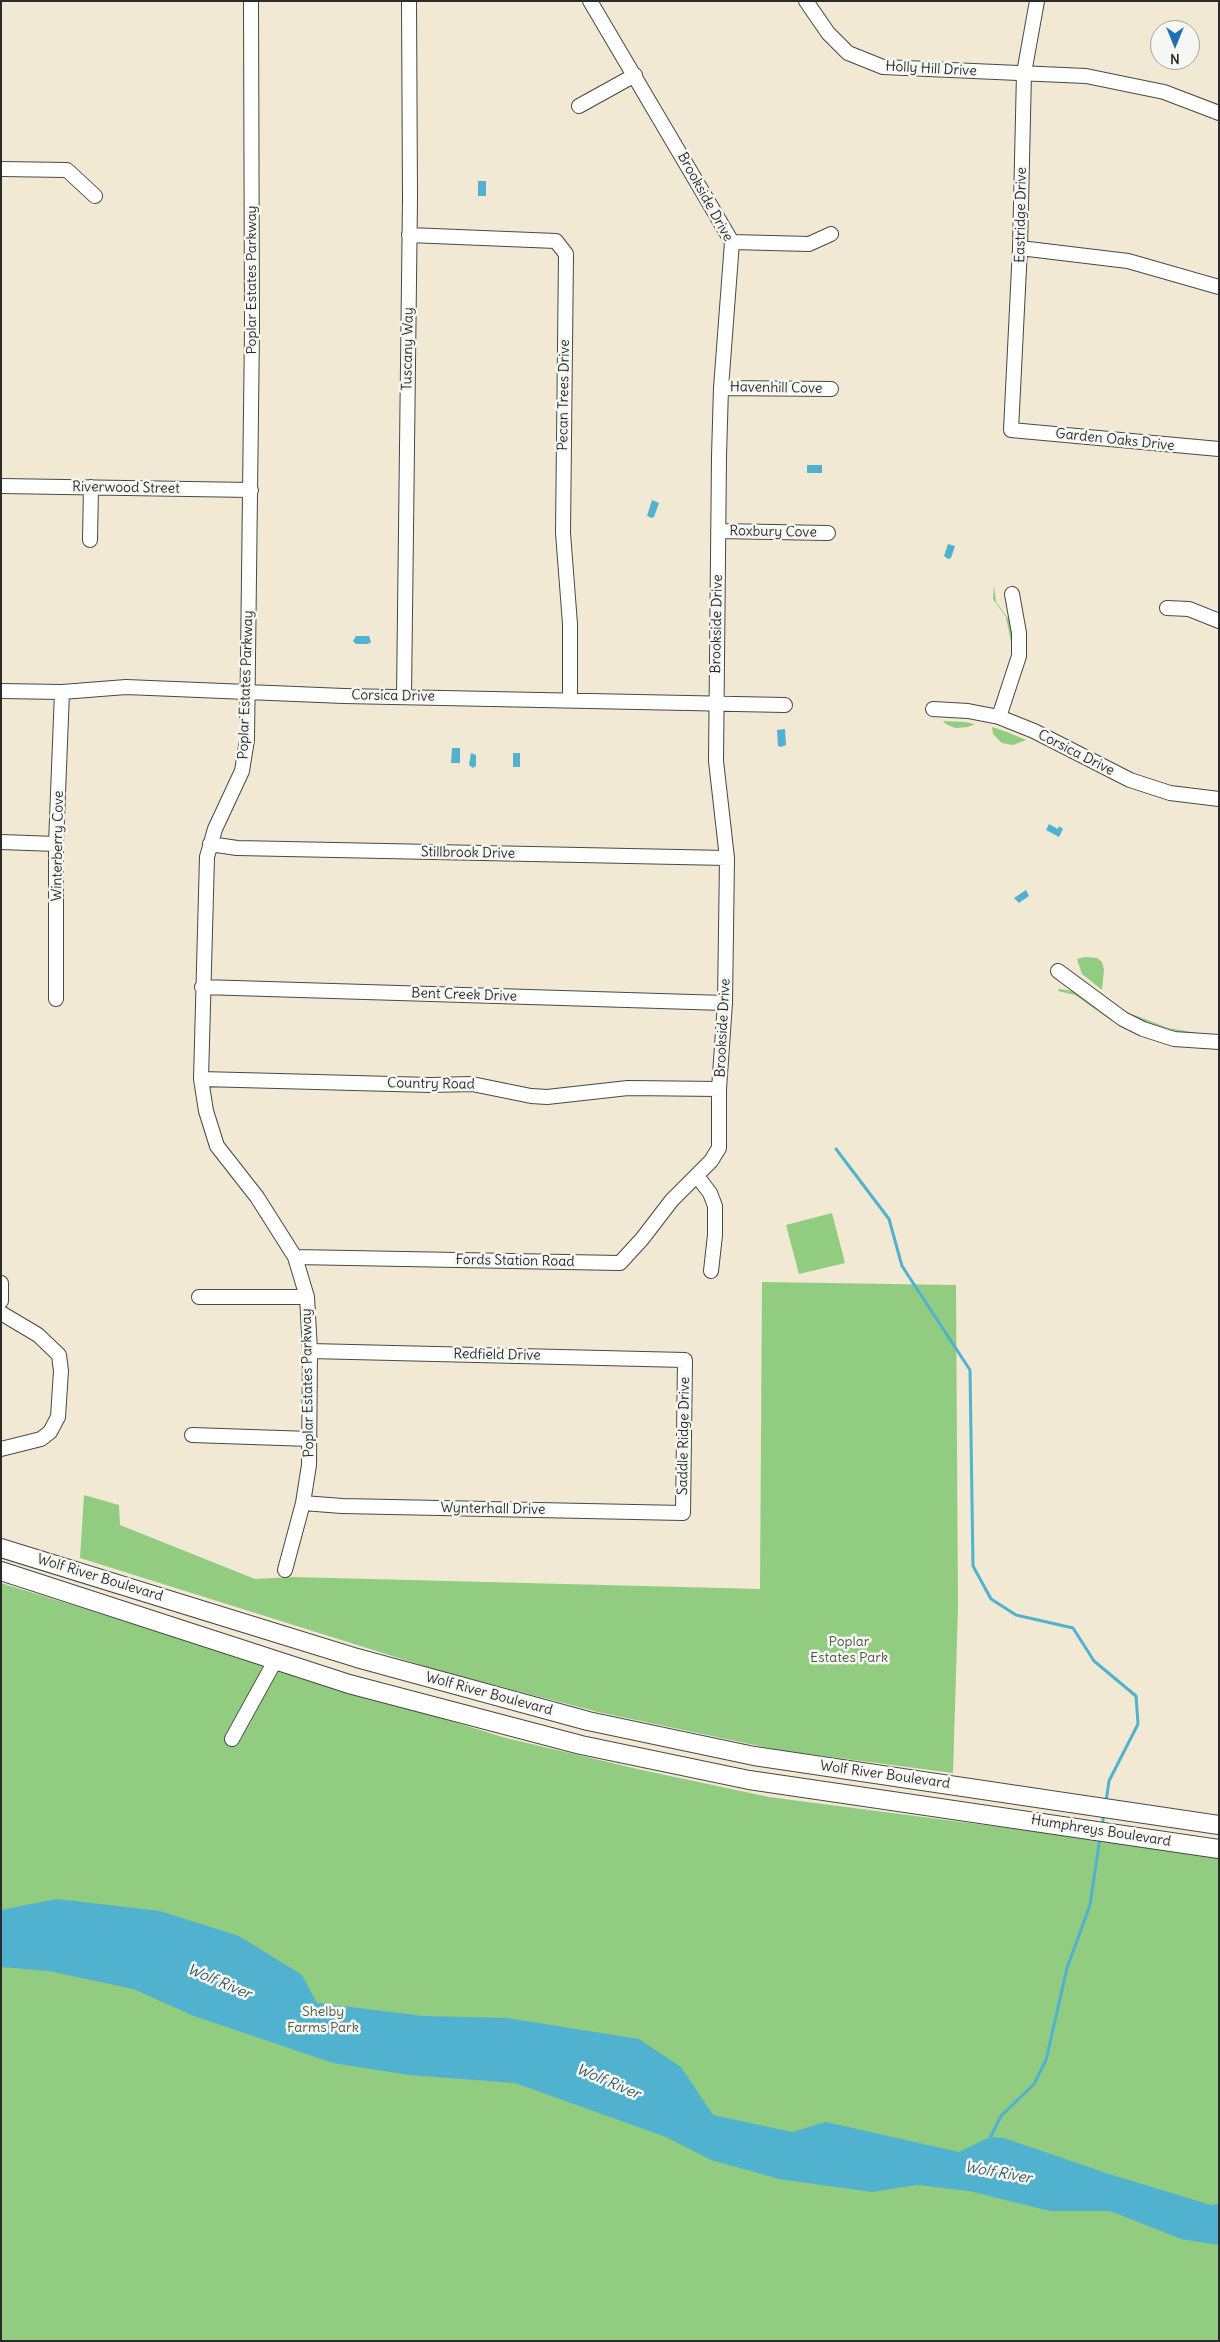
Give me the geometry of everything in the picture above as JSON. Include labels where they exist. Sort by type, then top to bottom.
[{"type":"main road","name":"Wolf River Boulevard","points":[[1,1548],[357,1658],[588,1721],[754,1756],[988,1791]]},
{"type":"main road","name":"Wolf River Boulevard","points":[[1,1571],[349,1684],[581,1745],[749,1780],[983,1814]]},
{"type":"main road","name":"Humphreys Boulevard","points":[[988,1791],[1219,1824]]},
{"type":"main road","name":"Humphreys Boulevard","points":[[983,1814],[1219,1849]]},
{"type":"street","name":"Poplar Estates Parkway","points":[[251,1],[250,490],[247,740],[242,771],[210,844],[206,867],[201,1079],[206,1111],[217,1146],[257,1197],[295,1258],[307,1297],[310,1351],[309,1465],[303,1503],[285,1570]]},
{"type":"street","name":"Tuscany Way","points":[[404,696],[409,235],[408,1]]},
{"type":"street","name":"Brookside Drive","points":[[590,1],[636,75],[732,242],[721,388],[716,703],[716,771],[727,858],[725,1003],[719,1088],[719,1148],[712,1161],[696,1176]]},
{"type":"street","name":"Holly Hill Drive","points":[[806,1],[828,33],[848,53],[883,67],[1086,76],[1126,82],[1164,92],[1219,113]]},
{"type":"street","name":"Eastridge Drive","points":[[1011,430],[1020,248],[1024,73],[1037,1]]},
{"type":"street","points":[[578,106],[636,75]]},
{"type":"street","points":[[1,169],[67,170],[95,196]]},
{"type":"street","points":[[732,242],[809,244],[831,234]]},
{"type":"street","name":"Pecan Trees Drive","points":[[409,235],[556,241],[566,254],[563,541],[570,624],[570,700]]},
{"type":"street","points":[[1020,248],[1128,261],[1219,288]]},
{"type":"street","name":"Havenhill Cove","points":[[721,388],[831,389]]},
{"type":"street","name":"Garden Oaks Drive","points":[[1011,430],[1219,449]]},
{"type":"street","name":"Riverwood Street","points":[[1,486],[250,490]]},
{"type":"street","points":[[90,540],[91,487]]},
{"type":"street","name":"Roxbury Cove","points":[[718,532],[828,533]]},
{"type":"street","points":[[999,717],[1019,656],[1019,633],[1012,594]]},
{"type":"street","points":[[1166,608],[1189,609],[1219,621]]},
{"type":"street","name":"Corsica Drive","points":[[1,690],[62,692],[126,687],[785,705]]},
{"type":"street","name":"Winterberry Cove","points":[[56,999],[56,844],[62,692]]},
{"type":"street","name":"Corsica Drive","points":[[933,709],[968,711],[999,717],[1027,728],[1130,780],[1170,793],[1219,799]]},
{"type":"street","points":[[1,842],[56,844]]},
{"type":"street","name":"Stillbrook Drive","points":[[210,844],[246,848],[727,858]]},
{"type":"street","points":[[1058,971],[1123,1019],[1143,1029],[1174,1039],[1219,1042]]},
{"type":"street","name":"Bent Creek Drive","points":[[202,987],[725,1003]]},
{"type":"street","name":"Country Road","points":[[201,1079],[431,1085],[472,1084],[524,1095],[547,1097],[628,1088],[719,1088]]},
{"type":"street","points":[[696,1176],[710,1193],[715,1206],[715,1236],[711,1270]]},
{"type":"street","name":"Fords Station Road","points":[[295,1258],[620,1263],[642,1239],[672,1200],[696,1176]]},
{"type":"street","points":[[1,1283],[1,1301]]},
{"type":"street","points":[[199,1297],[307,1297]]},
{"type":"street","points":[[1,1313],[38,1336],[59,1355],[60,1395],[56,1422],[50,1432],[40,1439],[1,1449]]},
{"type":"street","name":"Redfield Drive","points":[[310,1351],[685,1360]]},
{"type":"street","name":"Saddle Ridge Drive","points":[[683,1513],[685,1360]]},
{"type":"street","points":[[192,1435],[310,1439]]},
{"type":"street","name":"Wynterhall Drive","points":[[303,1503],[342,1506],[683,1513]]},
{"type":"street","points":[[232,1739],[275,1660]]},
{"type":"green space","points":[[994,585],[996,602],[1010,621],[1013,642],[1011,642],[1006,617],[993,599]]},
{"type":"green space","points":[[943,721],[975,724],[968,727],[955,728]]},
{"type":"green space","points":[[992,727],[1026,740],[1013,745],[1002,743],[993,734]]},
{"type":"green space","points":[[1085,957],[1097,958],[1102,962],[1104,970],[1102,990],[1082,974],[1077,959]]},
{"type":"green space","points":[[1059,989],[1073,991],[1113,1019],[1112,1021],[1075,995],[1058,991]]},
{"type":"green space","points":[[1132,1014],[1168,1028],[1198,1033],[1198,1035],[1165,1030]]},
{"type":"green space","points":[[832,1213],[845,1263],[799,1274],[786,1225]]},
{"type":"green space","name":"Poplar Estates Park","points":[[762,1282],[956,1285],[958,1607],[953,1773],[778,1750],[598,1712],[440,1671],[80,1558],[84,1495],[119,1505],[120,1525],[255,1579],[292,1577],[760,1589]]},
{"type":"green space","name":"Shelby Farms Park","points":[[1,1583],[506,1738],[642,1770],[769,1797],[1131,1844],[1219,1858],[1219,2341],[1,2341]]},
{"type":"water","points":[[478,181],[486,181],[486,196],[478,196]]},
{"type":"water","points":[[807,465],[822,465],[822,473],[807,473]]},
{"type":"water","points":[[652,500],[659,503],[652,518],[647,516]]},
{"type":"water","points":[[948,544],[955,546],[951,558],[948,559],[944,556]]},
{"type":"water","points":[[356,636],[369,636],[371,642],[368,644],[356,644],[353,641]]},
{"type":"water","points":[[785,729],[786,745],[781,747],[778,746],[777,730]]},
{"type":"water","points":[[452,748],[460,748],[460,763],[451,763]]},
{"type":"water","points":[[471,753],[476,755],[476,766],[473,768],[469,765]]},
{"type":"water","points":[[513,753],[520,753],[520,767],[513,767]]},
{"type":"water","points":[[1049,824],[1058,829],[1059,826],[1063,829],[1059,837],[1046,830]]},
{"type":"water","points":[[1026,890],[1029,896],[1019,903],[1014,898]]},
{"type":"water","name":"Wolf River","points":[[57,1899],[160,1911],[239,1936],[302,1975],[317,2003],[424,2016],[507,2018],[639,2039],[681,2067],[713,2115],[792,2132],[826,2122],[959,2152],[990,2137],[1004,2138],[1109,2174],[1211,2205],[1219,2204],[1219,2245],[1181,2239],[1110,2211],[1050,2211],[969,2191],[917,2185],[872,2192],[779,2179],[711,2160],[666,2137],[515,2083],[409,2075],[333,2063],[194,2016],[133,1989],[49,1971],[1,1967],[1,1910]]},
{"type":"waterway","points":[[836,1149],[889,1219],[902,1266],[970,1370],[973,1566],[991,1599],[1016,1615],[1073,1628],[1094,1661],[1136,1696],[1138,1724],[1109,1781],[1106,1802]]},
{"type":"waterway","points":[[1102,1827],[1104,1813]]},
{"type":"waterway","points":[[989,2140],[1001,2116],[1034,2084],[1046,2060],[1067,1968],[1090,1905],[1100,1838]]}]
